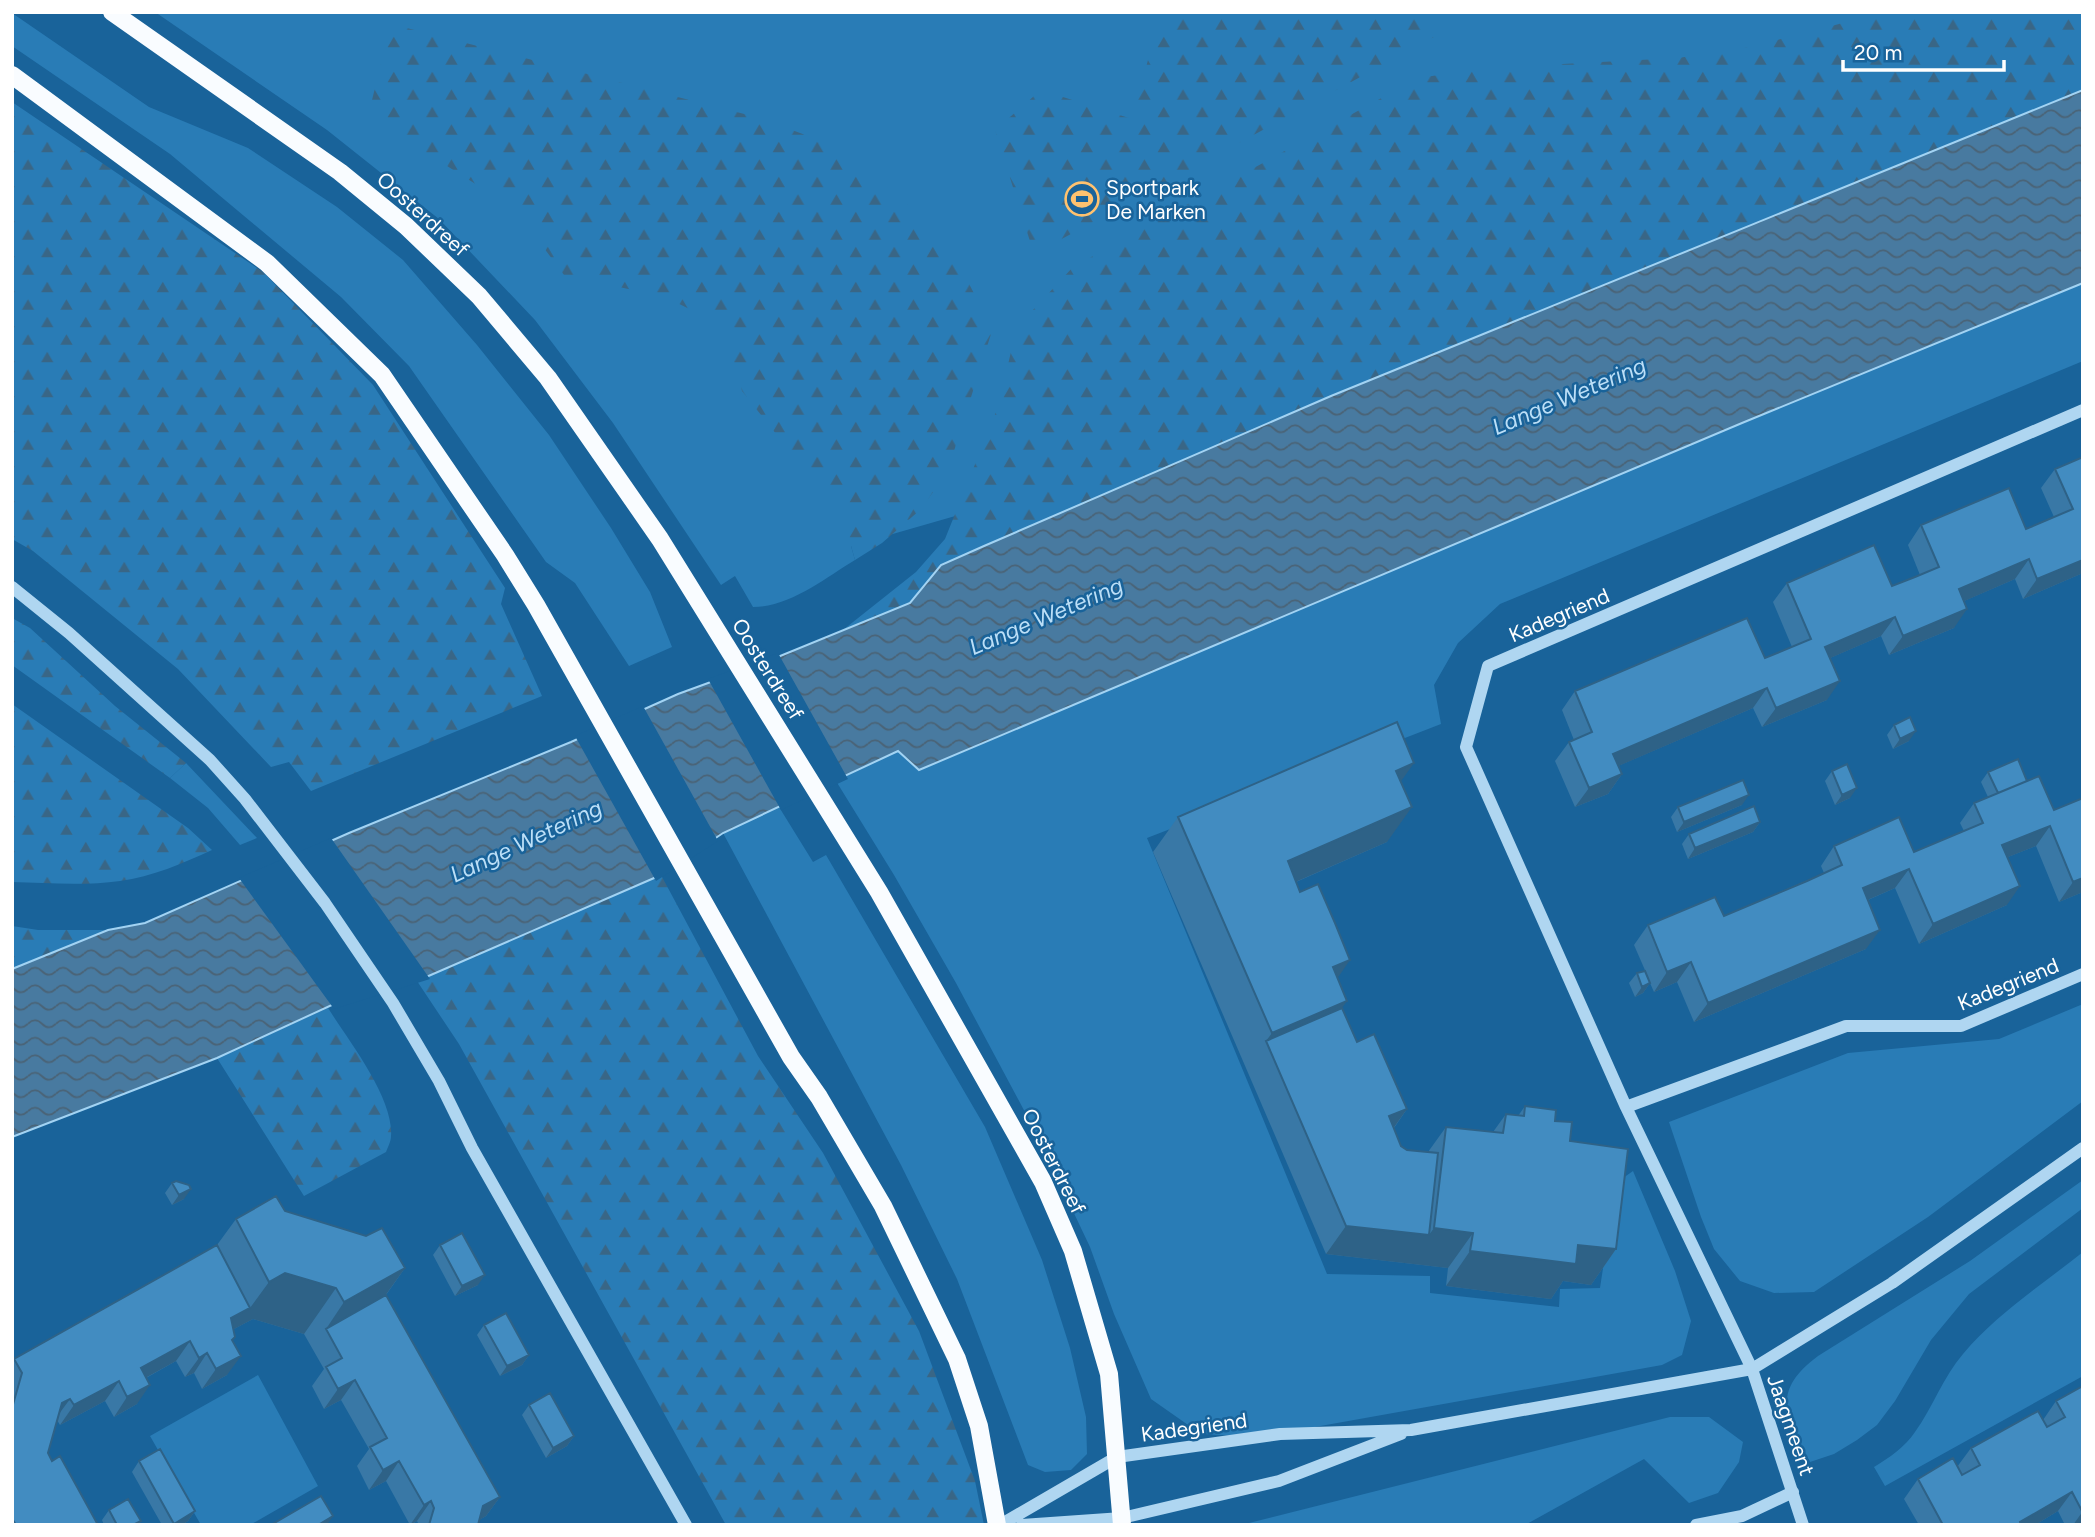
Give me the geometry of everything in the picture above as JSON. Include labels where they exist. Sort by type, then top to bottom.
[{"type":"main road","name":"Oosterdreef","points":[[112,12],[340,172],[405,226],[479,296],[548,378],[660,539],[879,892],[1043,1182],[1073,1251],[1109,1374],[1122,1522]]},
{"type":"main road","points":[[12,75],[267,262],[382,375],[467,498],[536,605],[706,909],[883,1206],[957,1359],[979,1426],[998,1525]]},
{"type":"street","name":"Kadegriend","points":[[1752,1369],[1626,1107],[1466,747],[1488,666],[2083,410]]},
{"type":"street","points":[[12,587],[69,633],[210,760],[245,799],[325,903],[393,1003],[439,1082],[472,1148],[686,1525]]},
{"type":"street","name":"Kadegriend","points":[[1626,1107],[1846,1026],[1961,1026],[2083,974]]},
{"type":"street","name":"Kadegriend","points":[[998,1525],[1117,1457],[1280,1434],[1411,1430],[1752,1369],[1892,1283],[2083,1148]]},
{"type":"street","name":"Jaagmeent","points":[[1752,1369],[1803,1525]]},
{"type":"street","name":"Kadegriend","points":[[1022,1525],[1122,1522],[1279,1480],[1411,1430]]},
{"type":"street","name":"Jaagmeent","points":[[1696,1525],[1742,1516],[1793,1492]]},
{"type":"green space","name":"Sportpark De Marken","points":[[155,12],[2083,12],[2083,46],[1077,481],[851,546],[855,560],[819,583],[794,597],[767,606],[753,607],[735,576],[721,585],[613,423],[535,320],[439,219],[327,130]]},
{"type":"green space","points":[[1161,12],[1432,12],[1434,37],[1034,254],[995,130],[1041,90],[1132,119]]},
{"type":"green space","points":[[1868,12],[2083,12],[2083,90],[1331,396],[984,546],[941,566],[910,603],[843,630],[916,572],[945,539],[998,407],[1014,339],[1032,311],[1073,267],[1418,78],[1488,68],[1678,58],[1750,47],[1839,24]]},
{"type":"green space","points":[[12,13],[149,107],[248,148],[337,207],[403,260],[477,345],[549,435],[650,592],[672,647],[629,666],[575,583],[546,562],[409,366],[341,297],[170,154],[12,46]]},
{"type":"green space","points":[[391,24],[760,118],[816,139],[897,194],[953,253],[979,303],[991,334],[947,473],[920,510],[882,543],[855,560],[838,499],[796,459],[742,391],[724,326],[665,297],[564,275],[515,209],[390,130],[370,108]]},
{"type":"green space","points":[[12,102],[263,272],[373,385],[505,588],[501,604],[542,696],[311,791],[289,762],[271,767],[178,669],[33,551],[12,539]]},
{"type":"green space","points":[[2083,283],[2083,361],[1500,604],[1458,643],[1434,685],[1441,724],[1147,838],[1327,1274],[1430,1276],[1430,1293],[1559,1307],[1560,1289],[1600,1288],[1616,1183],[1633,1171],[1675,1271],[1691,1321],[1682,1355],[1662,1365],[1259,1437],[1201,1434],[1151,1399],[1114,1314],[1090,1247],[1034,1129],[956,983],[836,781],[898,751],[920,770],[1742,423]]},
{"type":"green space","points":[[12,618],[30,628],[115,706],[186,763],[170,778],[12,665]]},
{"type":"green space","points":[[12,704],[188,828],[212,850],[156,873],[120,881],[80,884],[12,882]]},
{"type":"green space","points":[[186,763],[257,838],[240,845],[208,808],[170,778]]},
{"type":"green space","points":[[779,807],[813,862],[826,855],[985,1127],[1042,1260],[1070,1348],[1086,1417],[1087,1454],[1071,1470],[1045,1472],[1028,1465],[957,1279],[901,1165],[723,833]]},
{"type":"green space","points":[[661,875],[758,1056],[823,1153],[919,1331],[975,1481],[984,1525],[726,1525],[459,1044],[417,981]]},
{"type":"green space","points":[[12,926],[38,930],[108,930],[12,969]]},
{"type":"green space","points":[[2083,1004],[2083,1101],[1928,1217],[1814,1292],[1774,1293],[1740,1281],[1714,1249],[1669,1122],[1848,1053],[1999,1039]]},
{"type":"green space","points":[[328,1008],[378,1087],[390,1121],[391,1138],[386,1152],[304,1196],[217,1058]]},
{"type":"green space","points":[[2083,1180],[2083,1208],[1969,1294],[1931,1340],[1895,1401],[1877,1425],[1834,1454],[1810,1462],[1794,1431],[1787,1405],[1793,1381],[1803,1369],[1818,1356],[1970,1261]]},
{"type":"green space","points":[[2083,1252],[2083,1376],[1885,1486],[1874,1467],[1896,1452],[1911,1437],[1963,1354],[2005,1313]]},
{"type":"green space","points":[[258,1375],[318,1486],[250,1525],[201,1525],[150,1436]]},
{"type":"green space","points":[[1670,1417],[1709,1417],[1743,1442],[1739,1462],[1718,1493],[1689,1503],[1644,1459],[1525,1525],[1241,1525]]},
{"type":"water","name":"Lange Wetering","points":[[2083,90],[2083,283],[1742,423],[919,770],[898,751],[723,833],[661,875],[417,981],[334,1004],[217,1058],[12,1137],[12,969],[108,930],[145,923],[349,833],[571,742],[678,694],[763,663],[910,603],[941,565],[984,546],[1331,396]]},
{"type":"pier","points":[[778,653],[848,779],[781,810],[708,679]]},
{"type":"pier","points":[[643,706],[718,841],[656,881],[575,736]]},
{"type":"pier","points":[[331,838],[430,979],[334,1009],[239,878]]},
{"type":"building","points":[[2083,457],[2083,560],[2037,579],[2029,559],[1959,589],[1967,609],[1903,636],[1895,617],[1825,647],[1840,681],[1776,708],[1767,688],[1613,754],[1622,774],[1589,788],[1569,742],[1592,732],[1575,691],[1747,618],[1765,658],[1811,639],[1787,583],[1874,545],[1892,586],[1939,567],[1921,525],[2009,488],[2026,529],[2073,509],[2055,469]]},
{"type":"building","points":[[1910,717],[1916,731],[1900,739],[1894,725]]},
{"type":"building","points":[[1397,722],[1414,763],[1396,771],[1412,807],[1288,861],[1300,892],[1318,884],[1335,923],[1350,960],[1333,967],[1347,1001],[1272,1033],[1178,817]]},
{"type":"building","points":[[2018,759],[2027,781],[1998,793],[1988,772]]},
{"type":"building","points":[[1847,764],[1857,788],[1842,795],[1832,771]]},
{"type":"building","points":[[2039,776],[2054,810],[2083,798],[2083,878],[2073,882],[2050,826],[2002,845],[2020,886],[1933,924],[1909,869],[1863,888],[1880,930],[1708,1003],[1691,962],[1667,972],[1648,925],[1715,897],[1724,916],[1807,881],[1842,865],[1834,846],[1899,817],[1914,852],[1983,823],[1974,803]]},
{"type":"building","points":[[1743,780],[1749,795],[1684,822],[1678,807]]},
{"type":"building","points":[[1754,806],[1760,822],[1695,848],[1689,834]]},
{"type":"building","points":[[1645,971],[1650,983],[1642,987],[1637,973]]},
{"type":"building","points":[[1342,1008],[1357,1042],[1374,1034],[1407,1109],[1389,1116],[1401,1146],[1407,1150],[1438,1153],[1429,1235],[1346,1226],[1266,1041]]},
{"type":"building","points":[[1525,1106],[1556,1110],[1555,1121],[1572,1122],[1570,1141],[1628,1149],[1616,1249],[1578,1245],[1576,1264],[1470,1251],[1473,1233],[1434,1228],[1446,1127],[1503,1133],[1506,1114],[1524,1116]]},
{"type":"building","points":[[176,1181],[189,1185],[191,1189],[179,1195],[172,1183]]},
{"type":"building","points":[[276,1196],[285,1211],[366,1236],[382,1228],[405,1268],[344,1302],[336,1288],[285,1273],[269,1282],[236,1219]]},
{"type":"building","points":[[462,1233],[485,1275],[462,1286],[440,1245]]},
{"type":"building","points":[[217,1245],[250,1308],[231,1318],[235,1337],[232,1340],[241,1356],[216,1369],[207,1353],[199,1358],[190,1341],[141,1368],[150,1385],[127,1397],[119,1381],[74,1405],[70,1399],[62,1403],[48,1453],[52,1461],[60,1456],[98,1525],[16,1525],[12,1521],[12,1408],[22,1373],[14,1359]]},
{"type":"building","points":[[386,1295],[500,1497],[483,1506],[478,1525],[429,1525],[434,1508],[431,1501],[424,1505],[399,1461],[383,1470],[370,1447],[387,1438],[355,1380],[338,1389],[326,1367],[342,1358],[326,1329]]},
{"type":"building","points":[[506,1313],[529,1355],[507,1366],[484,1325]]},
{"type":"building","points":[[2083,1386],[2083,1511],[2072,1492],[2020,1522],[2021,1525],[1943,1525],[1918,1479],[1953,1458],[1962,1475],[1980,1465],[1971,1448],[2038,1411],[2047,1427],[2065,1417],[2056,1401]]},
{"type":"building","points":[[550,1393],[574,1436],[553,1448],[529,1405]]},
{"type":"building","points":[[160,1449],[195,1511],[174,1524],[139,1461]]},
{"type":"building","points":[[321,1496],[333,1516],[318,1525],[271,1525]]},
{"type":"building","points":[[128,1499],[141,1521],[133,1525],[117,1525],[109,1510]]},
{"type":"place","name":"Sportpark De Marken","points":[[1082,199]]}]
